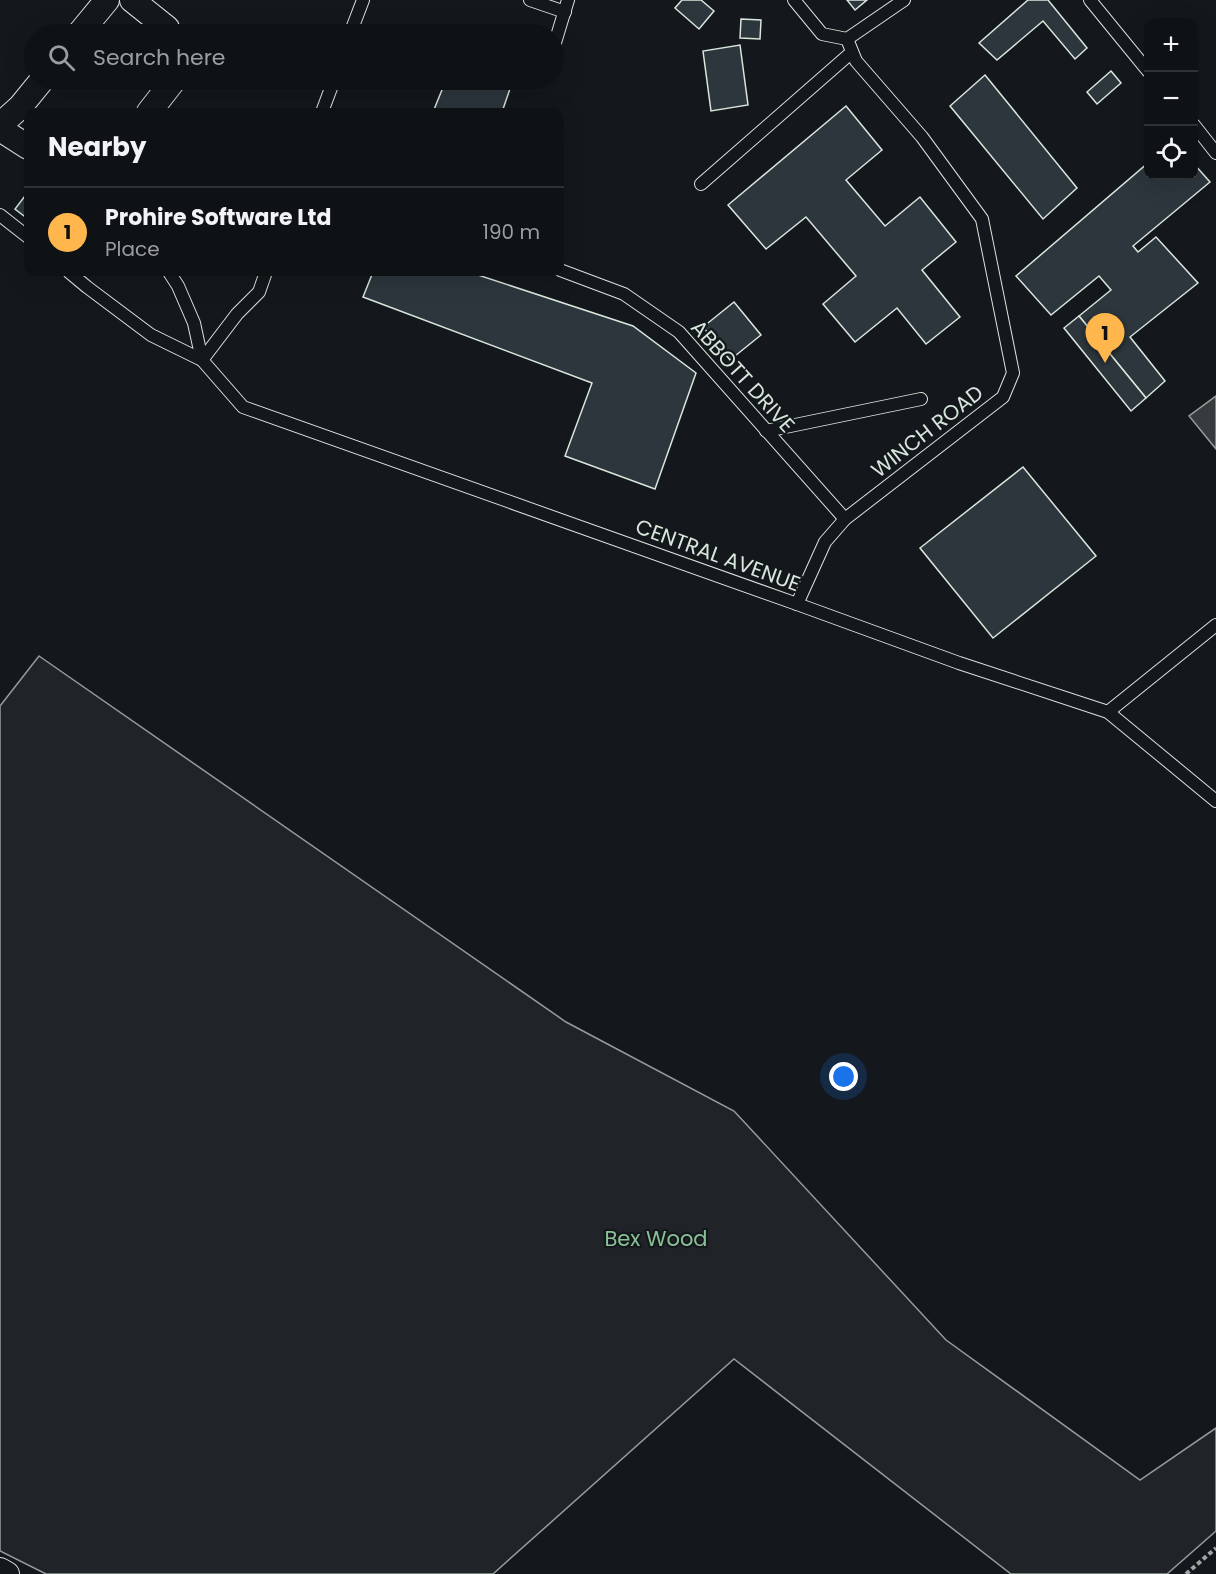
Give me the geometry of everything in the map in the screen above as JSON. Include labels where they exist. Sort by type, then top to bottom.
[{"type":"street","points":[[87,24],[106,0]]},
{"type":"street","points":[[132,0],[162,24]]},
{"type":"street","points":[[24,144],[0,127],[34,90]]},
{"type":"street","points":[[152,108],[166,90]]},
{"type":"street","points":[[0,1570],[7,1574]]},
{"type":"lane","points":[[354,24],[363,0]]},
{"type":"lane","points":[[530,0],[566,6],[561,24]]},
{"type":"lane","points":[[794,0],[822,34],[847,39],[904,0]]},
{"type":"lane","points":[[1090,0],[1144,65]]},
{"type":"lane","name":"WINCH ROAD","points":[[797,604],[825,542],[845,519],[1003,397],[1013,373],[982,219],[922,137],[856,61],[847,39]]},
{"type":"lane","points":[[701,184],[852,52]]},
{"type":"lane","points":[[324,108],[330,90]]},
{"type":"lane","points":[[1195,126],[1216,153]]},
{"type":"lane","points":[[0,214],[24,234]]},
{"type":"lane","name":"ABBOTT DRIVE","points":[[564,272],[624,294],[679,332],[845,519]]},
{"type":"lane","points":[[74,276],[151,335],[202,360]]},
{"type":"lane","points":[[172,276],[194,323],[202,360]]},
{"type":"lane","points":[[202,360],[237,314],[259,292],[265,276]]},
{"type":"lane","name":"CENTRAL AVENUE","points":[[202,360],[243,407],[959,663],[1108,712]]},
{"type":"lane","points":[[766,431],[921,399]]},
{"type":"lane","points":[[1216,625],[1108,712],[1216,801]]},
{"type":"path","points":[[1186,1574],[1216,1548]]},
{"type":"green space","name":"Bex Wood","points":[[39,656],[566,1022],[734,1111],[946,1340],[1140,1480],[1216,1428],[1216,1531],[1167,1574],[1011,1574],[734,1359],[493,1574],[46,1574],[0,1551],[0,706]]},
{"type":"shaded area","points":[[1216,396],[1216,449],[1189,416]]},
{"type":"building","points":[[682,0],[701,0],[714,11],[699,29],[675,8]]},
{"type":"building","points":[[847,0],[867,0],[855,10]]},
{"type":"building","points":[[1028,0],[1048,0],[1087,48],[1075,59],[1043,21],[997,60],[979,43]]},
{"type":"building","points":[[741,19],[761,20],[760,39],[740,38]]},
{"type":"building","points":[[740,45],[748,105],[711,111],[703,51]]},
{"type":"building","points":[[1111,71],[1121,83],[1097,104],[1087,92]]},
{"type":"building","points":[[985,75],[1077,188],[1043,219],[950,106]]},
{"type":"building","points":[[442,90],[510,90],[503,108],[435,108]]},
{"type":"building","points":[[846,106],[882,150],[846,180],[885,226],[920,197],[956,242],[922,270],[960,317],[926,344],[897,308],[855,342],[823,304],[856,276],[806,217],[766,249],[728,205]]},
{"type":"building","points":[[1144,166],[1144,180],[1198,180],[1198,168],[1210,182],[1133,246],[1138,252],[1156,237],[1198,283],[1130,337],[1165,381],[1146,398],[1079,316],[1111,290],[1099,276],[1051,315],[1016,276]]},
{"type":"building","points":[[24,197],[24,216],[15,209]]},
{"type":"building","points":[[371,276],[481,276],[633,326],[696,373],[655,489],[565,456],[592,383],[363,297]]},
{"type":"building","points":[[734,302],[761,335],[730,360],[703,327]]},
{"type":"building","points":[[1079,316],[1146,398],[1131,411],[1064,328]]},
{"type":"building","points":[[1023,467],[1096,556],[993,638],[920,548]]},
{"type":"place","name":"Prohire Software Ltd","points":[[1105,363]]}]
